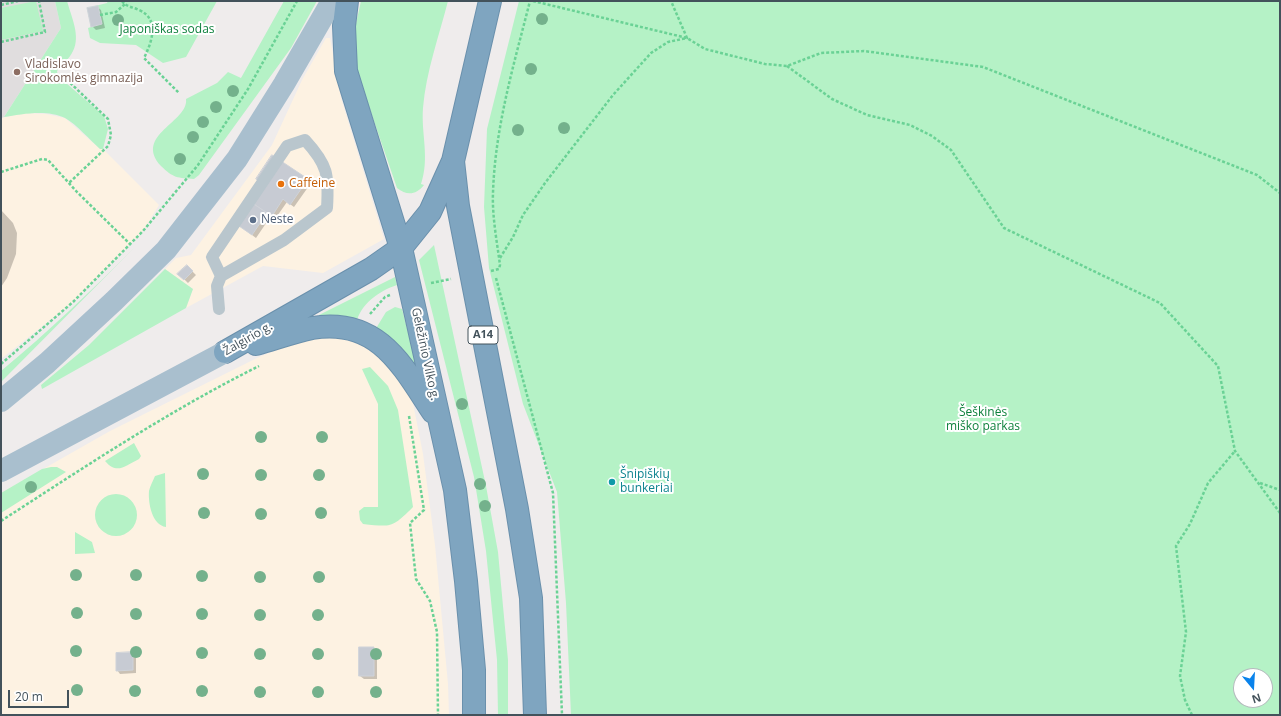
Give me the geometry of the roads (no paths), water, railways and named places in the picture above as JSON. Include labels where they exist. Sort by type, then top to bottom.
[{"type":"highway","name":"Geležinio Vilko g.","points":[[347,1],[344,26],[346,71],[401,248],[455,490],[466,581],[474,670],[474,715]]},
{"type":"highway","name":"A14","points":[[490,1],[452,161],[458,206],[517,509],[531,598],[535,715]]},
{"type":"highway","name":"Žalgirio g.","points":[[225,352],[371,269],[401,248],[430,212],[452,161]]},
{"type":"highway","points":[[225,352],[312,328],[337,328],[362,332],[387,348],[403,366],[440,423]]},
{"type":"main road","points":[[1,401],[47,363],[166,250],[236,159],[284,84],[332,1]]},
{"type":"main road","name":"Žalgirio g.","points":[[1,471],[225,352]]},
{"type":"lane","points":[[219,309],[217,286],[221,276],[284,240],[327,208],[329,180],[319,155],[305,140],[287,146],[212,257],[221,276]]},
{"type":"place","name":"Vladislavo Sirokomlės gimnazija","points":[[17,72]]},
{"type":"place","name":"Caffeine","points":[[281,184]]},
{"type":"place","name":"Neste","points":[[253,220]]},
{"type":"place","name":"Šnipiškių bunkeriai","points":[[612,482]]},
{"type":"park label","name":"Japoniškas sodas","points":[[167,30]]},
{"type":"park label","name":"Šeškinės miško parkas","points":[[983,420]]}]
